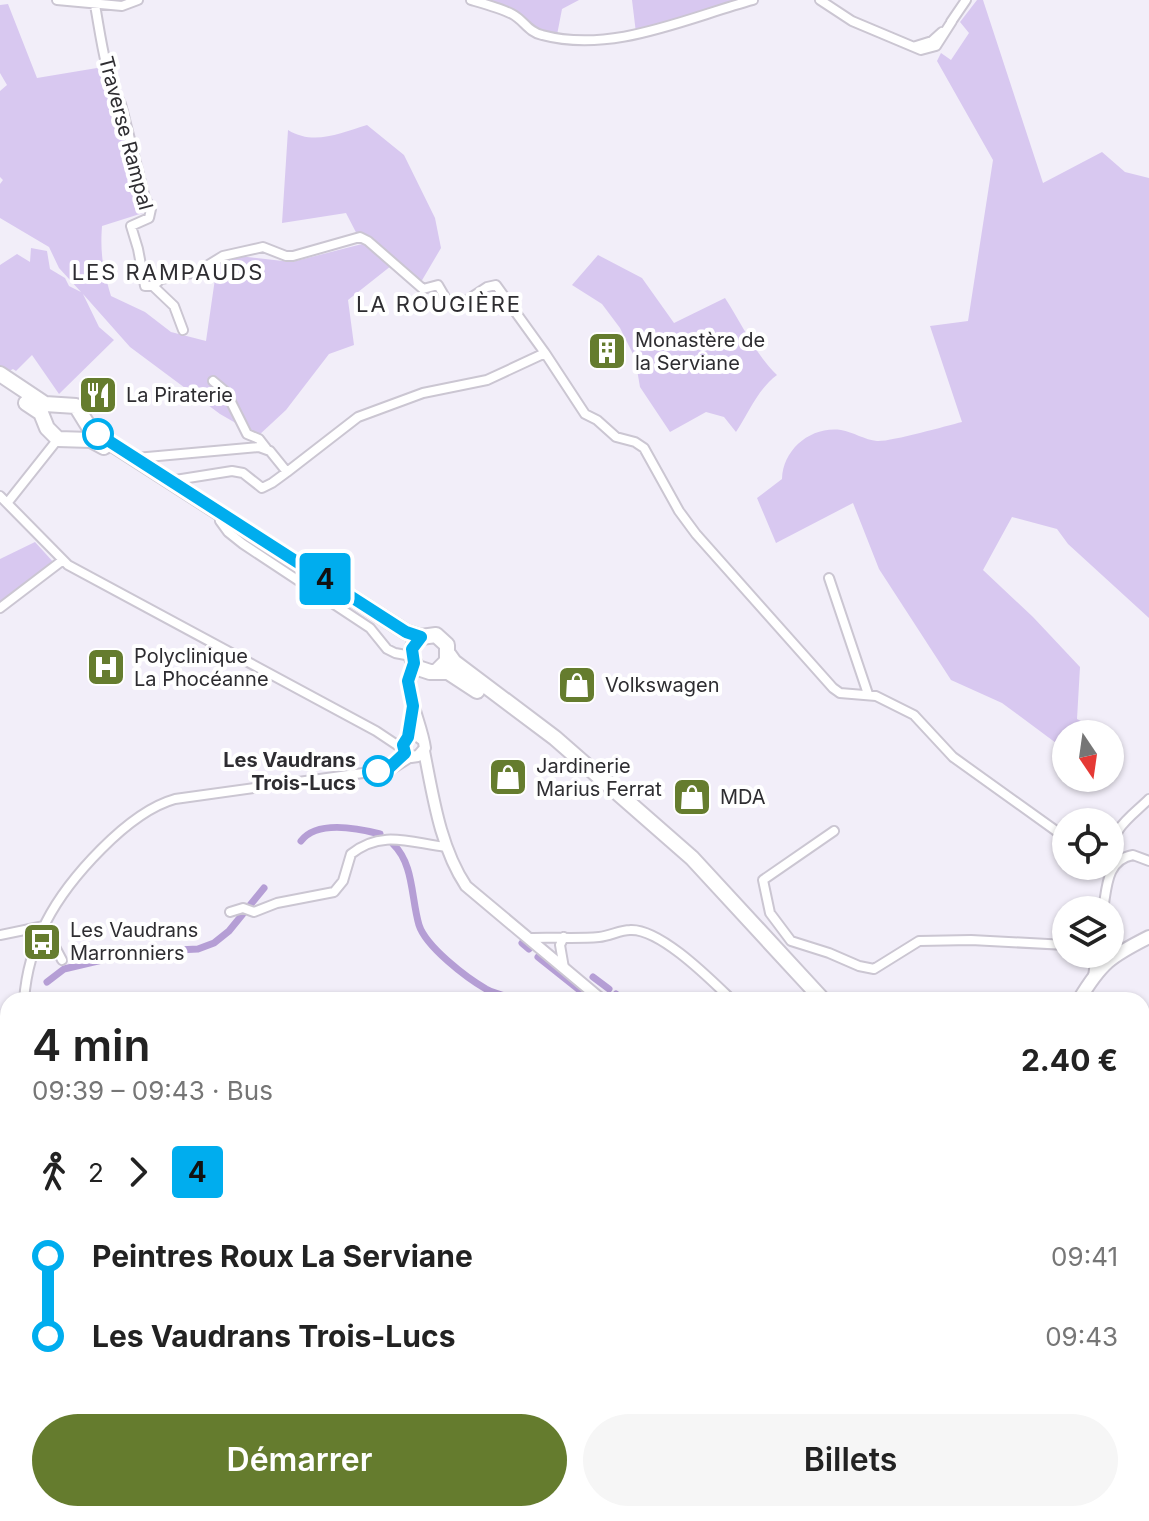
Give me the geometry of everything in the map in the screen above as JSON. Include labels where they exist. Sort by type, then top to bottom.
[{"type":"main road","points":[[0,374],[45,404],[76,406],[89,427],[134,458],[406,632],[420,658],[443,667],[449,655]]},
{"type":"main road","points":[[0,385],[41,413],[47,428],[58,439],[77,437],[105,447],[373,619],[401,638],[420,658],[448,672],[552,743],[649,825],[740,909]]},
{"type":"main road","points":[[46,420],[55,406]]},
{"type":"main road","points":[[77,437],[84,420]]},
{"type":"main road","points":[[420,658],[431,634],[440,638],[447,645],[454,662],[597,772],[692,858],[816,992]]},
{"type":"main road","points":[[1084,992],[1114,954],[1149,937]]},
{"type":"main road","points":[[1096,974],[1149,945]]},
{"type":"street","points":[[57,0],[122,6],[138,0]]},
{"type":"street","points":[[471,0],[512,14],[539,35],[593,39],[631,35],[753,0]]},
{"type":"street","points":[[820,0],[847,19],[920,47],[932,41],[952,21],[966,0]]},
{"type":"street","name":"Traverse Rampal","points":[[95,5],[106,60],[121,104],[145,198],[151,209],[149,218],[130,229],[138,249],[142,284],[153,286],[174,306],[183,330]]},
{"type":"street","points":[[153,286],[161,279],[197,272],[223,256],[263,247],[293,256],[364,238],[423,289],[438,285],[449,304],[455,308],[487,287],[496,285],[585,414],[616,437],[644,448],[679,511],[696,534],[833,688],[846,694],[868,694],[914,715],[953,757],[1052,828]]},
{"type":"street","points":[[157,454],[163,477],[232,471],[243,473],[262,488],[368,412],[423,393],[487,380],[545,353]]},
{"type":"street","points":[[213,381],[226,392],[247,434],[259,439],[287,472]]},
{"type":"street","points":[[8,502],[58,439]]},
{"type":"street","points":[[134,458],[266,448]]},
{"type":"street","points":[[0,496],[73,568],[413,751]]},
{"type":"street","points":[[0,608],[63,560]]},
{"type":"street","points":[[829,578],[868,694]]},
{"type":"street","points":[[420,658],[408,681],[413,706],[413,751],[430,780],[446,847],[456,871],[466,886],[592,992]]},
{"type":"street","points":[[26,992],[44,926],[75,880],[128,823],[148,809],[175,799],[384,771],[413,751],[416,735],[408,737],[413,706]]},
{"type":"street","points":[[1124,824],[1149,799]]},
{"type":"street","points":[[834,831],[763,880],[770,913],[791,941],[874,969],[919,941],[1052,944]]},
{"type":"street","points":[[230,912],[334,892],[343,881],[351,854],[377,840],[392,838],[446,847]]},
{"type":"street","points":[[1124,856],[1133,855],[1149,861]]},
{"type":"street","points":[[0,935],[44,926]]},
{"type":"street","points":[[44,926],[62,960]]},
{"type":"street","points":[[530,938],[595,938],[629,930],[644,932],[669,945],[724,992]]},
{"type":"street","points":[[564,937],[560,945],[564,968]]},
{"type":"street","points":[[1096,968],[1096,974]]},
{"type":"shaded area","points":[[489,0],[579,0],[562,9],[557,35],[533,29],[514,11]]},
{"type":"shaded area","points":[[632,0],[745,0],[636,33]]},
{"type":"shaded area","points":[[977,0],[983,0],[1043,183],[1102,152],[1125,172],[1149,178],[1149,618],[1068,544],[1057,529],[1012,517],[983,570],[1080,667],[1079,720],[1052,720],[1052,740],[1002,703],[951,680],[879,569],[853,503],[776,543],[757,498],[782,479],[787,458],[793,449],[819,432],[841,430],[884,441],[962,422],[930,326],[968,321],[993,160],[937,61],[941,53],[951,60],[969,33],[960,22]]},
{"type":"shaded area","points":[[8,4],[37,78],[103,67],[119,116],[143,213],[102,226],[106,278],[111,296],[145,312],[171,332],[206,341],[217,265],[239,256],[292,262],[362,244],[346,213],[282,223],[288,130],[317,138],[367,125],[404,155],[435,218],[441,248],[421,282],[396,262],[348,300],[354,345],[329,354],[286,410],[258,436],[220,414],[130,347],[83,294],[99,327],[114,340],[59,394],[32,355],[16,371],[7,372],[0,368],[0,265],[17,254],[30,262],[31,248],[47,251],[50,269],[81,292],[59,268],[49,247],[0,218],[0,184],[3,180],[0,177],[0,91],[7,85],[0,73],[0,5]]},
{"type":"shaded area","points":[[598,255],[642,278],[674,323],[725,298],[755,348],[777,375],[759,394],[736,432],[724,417],[706,412],[670,432],[640,387],[635,358],[620,328],[602,304],[572,285]]},
{"type":"shaded area","points":[[35,542],[55,564],[0,604],[0,559]]},
{"type":"waterway","points":[[301,841],[317,830],[338,827],[380,834]]},
{"type":"waterway","points":[[393,844],[405,861],[423,934],[458,970],[494,992]]},
{"type":"waterway","points":[[47,982],[64,969],[136,952],[198,949],[214,943],[229,931],[264,888]]},
{"type":"waterway","points":[[522,943],[529,949]]},
{"type":"waterway","points":[[538,957],[582,992]]},
{"type":"waterway","points":[[593,977],[609,989]]},
{"type":"bus line","name":"4","points":[[98,434],[406,632],[421,637],[415,642],[411,656],[414,663],[408,681],[413,706],[408,737],[403,745],[405,753],[390,767],[378,771]]},
{"type":"place","name":"Monastère de la Serviane","points":[[607,351]]},
{"type":"place","name":"La Piraterie","points":[[98,395]]},
{"type":"place","name":"Polyclinique La Phocéanne","points":[[106,667]]},
{"type":"place","name":"Volkswagen","points":[[577,685]]},
{"type":"place","name":"Les Vaudrans Trois-Lucs","points":[[378,771]]},
{"type":"place","name":"Jardinerie Marius Ferrat","points":[[508,777]]},
{"type":"place","name":"MDA","points":[[692,797]]},
{"type":"place","name":"Les Vaudrans Marronniers","points":[[42,942]]},
{"type":"district","name":"LES RAMPAUDS","points":[[168,272]]},
{"type":"district","name":"LA ROUGIÈRE","points":[[439,304]]}]
